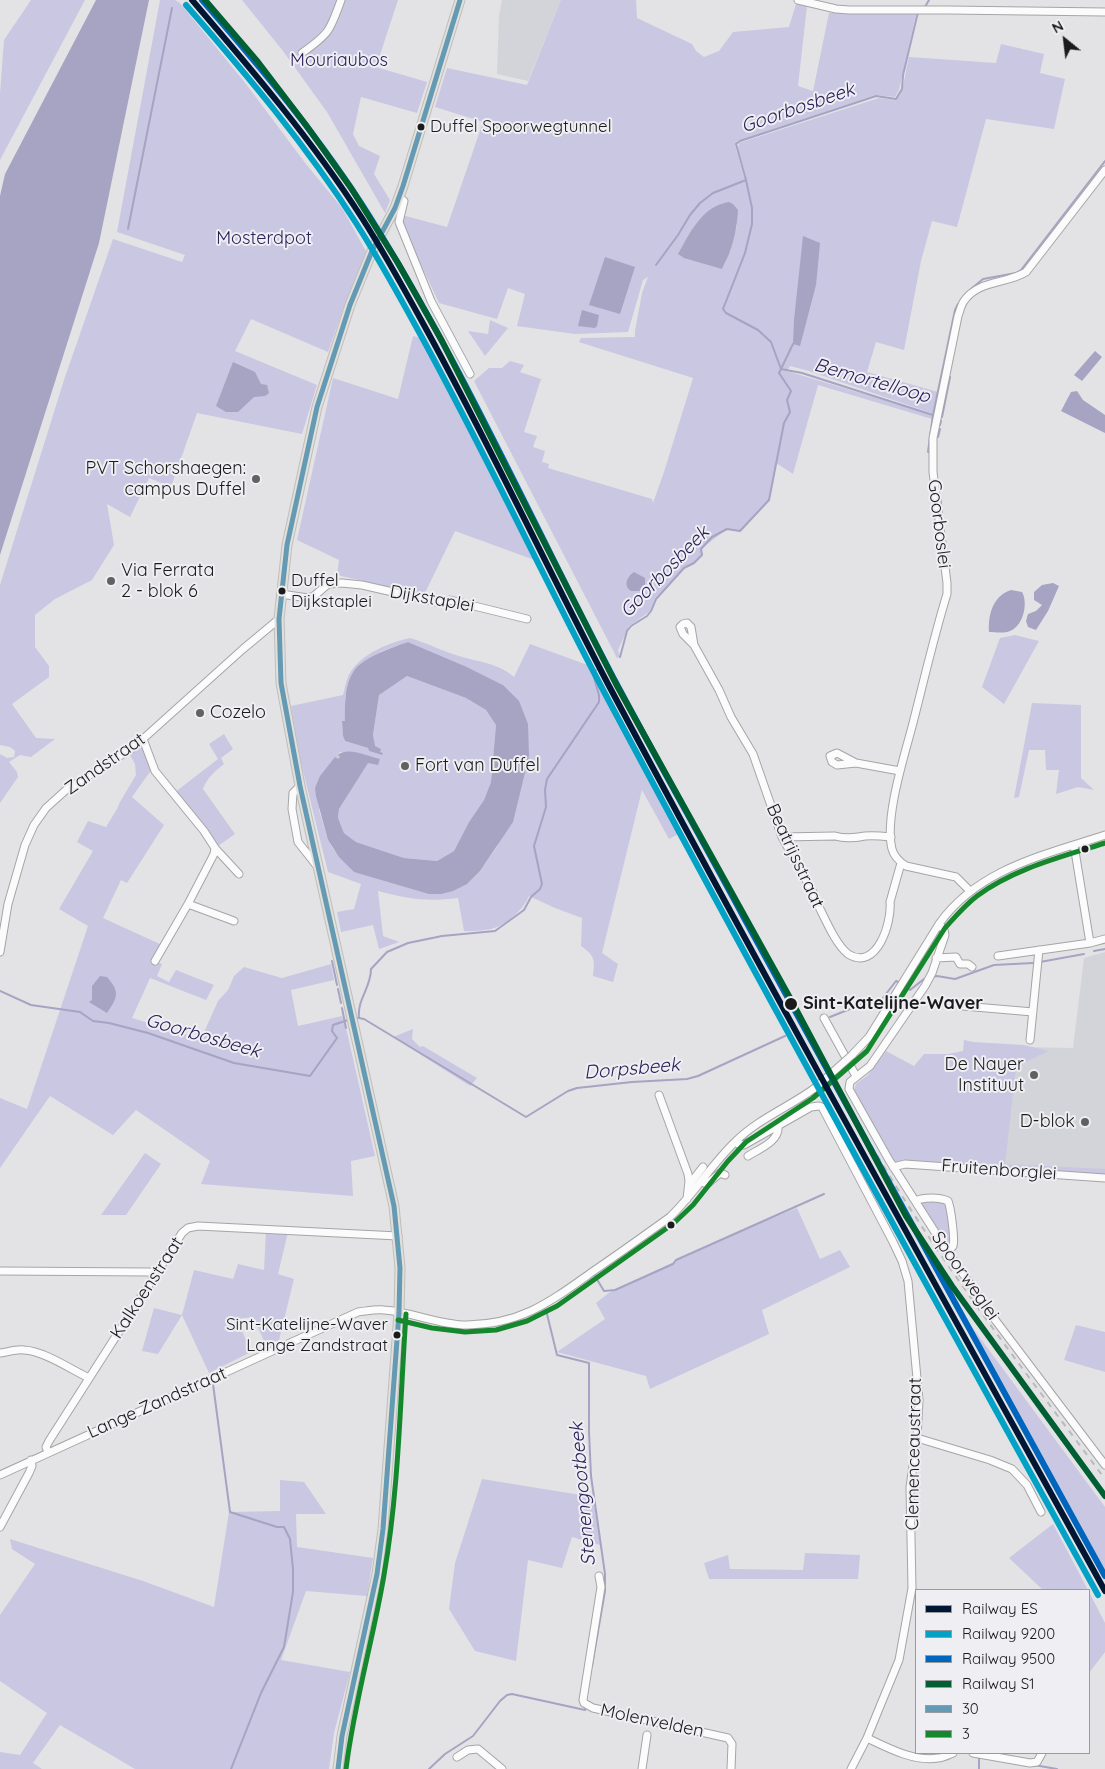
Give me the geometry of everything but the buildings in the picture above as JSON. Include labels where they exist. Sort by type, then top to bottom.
[{"type":"main road","points":[[338,1769],[342,1736],[377,1574],[383,1529],[399,1312],[400,1268],[394,1206],[300,786],[281,683],[279,619],[287,545],[319,399],[350,305],[372,251],[399,197],[460,0]]},
{"type":"street","points":[[302,53],[329,32],[341,0]]},
{"type":"street","points":[[798,0],[836,9],[849,10],[1105,12]]},
{"type":"street","name":"Goorboslei","points":[[900,863],[892,849],[892,813],[900,771],[947,594],[932,472],[932,438],[958,316],[964,301],[977,289],[994,282],[1019,277],[1026,272],[1105,170]]},
{"type":"street","points":[[399,197],[404,201],[399,222],[427,292],[470,374]]},
{"type":"street","name":"Dijkstaplei","points":[[281,594],[308,598],[314,596],[328,584],[362,585],[441,603],[450,600],[527,619]]},
{"type":"street","name":"Zandstraat","points":[[0,952],[8,904],[25,845],[40,817],[51,802],[66,790],[124,754],[143,739],[279,619]]},
{"type":"street","name":"Beatrijsstraat","points":[[694,645],[735,724],[753,754],[782,837],[837,940],[847,953],[857,957],[870,955],[879,946],[884,934],[900,863]]},
{"type":"street","points":[[143,739],[157,775],[204,831],[215,848],[239,874]]},
{"type":"street","points":[[856,763],[900,771]]},
{"type":"street","points":[[300,786],[293,793],[292,809],[298,842],[320,870]]},
{"type":"street","name":"Lange Zandstraat","points":[[0,1474],[358,1312],[384,1310],[433,1321],[465,1325],[501,1322],[527,1314],[553,1300],[670,1217],[687,1200],[735,1142],[749,1130],[815,1088],[852,1055],[869,1037],[939,924],[950,910],[970,891],[1000,872],[1105,835]]},
{"type":"street","points":[[782,837],[835,836],[859,838],[864,836],[891,836]]},
{"type":"street","points":[[1074,845],[1090,942]]},
{"type":"street","points":[[155,961],[188,904],[214,854],[215,848]]},
{"type":"street","points":[[900,863],[956,877],[970,891]]},
{"type":"street","points":[[188,904],[234,921]]},
{"type":"street","points":[[824,1018],[856,1076],[870,1066],[925,986],[945,931],[939,924]]},
{"type":"street","points":[[998,956],[1105,939]]},
{"type":"street","points":[[1030,1040],[1039,950]]},
{"type":"street","points":[[936,958],[956,957],[960,964],[968,964],[972,967]]},
{"type":"street","points":[[963,1006],[1033,1012]]},
{"type":"street","name":"Spoorweglei","points":[[856,1076],[849,1086],[851,1094],[893,1168],[947,1251],[996,1321],[1105,1465]]},
{"type":"street","points":[[659,1095],[688,1174],[687,1200]]},
{"type":"street","name":"Clemenceaustraat","points":[[735,1142],[744,1145],[811,1107],[822,1107],[902,1261],[908,1281],[919,1400],[917,1438],[910,1486],[913,1577],[908,1617],[899,1660],[867,1738],[851,1769]]},
{"type":"street","name":"Clemenceaustraat","points":[[748,1156],[776,1137],[778,1126]]},
{"type":"street","name":"Fruitenborglei","points":[[893,1168],[905,1164],[1105,1178]]},
{"type":"street","points":[[689,1185],[703,1167]]},
{"type":"street","points":[[701,1182],[707,1184],[720,1172],[725,1175]]},
{"type":"street","points":[[915,1202],[921,1199],[948,1201],[952,1218],[953,1244],[947,1251]]},
{"type":"street","name":"Kalkoenstraat","points":[[48,1452],[46,1447],[49,1441],[182,1233],[188,1228],[194,1226],[398,1236]]},
{"type":"street","points":[[0,1272],[150,1272],[156,1274]]},
{"type":"street","points":[[0,1353],[31,1350],[89,1378]]},
{"type":"street","points":[[917,1438],[990,1460],[1012,1469],[1027,1485],[1041,1512]]},
{"type":"street","points":[[0,1526],[29,1473],[32,1466],[31,1460]]},
{"type":"street","name":"Molenvelden","points":[[599,1576],[601,1587],[583,1700],[586,1705],[728,1738],[732,1744],[731,1769]]},
{"type":"street","name":"Molenvelden","points":[[642,1769],[647,1735]]},
{"type":"street","points":[[867,1738],[893,1750],[915,1756],[937,1759],[950,1754]]},
{"type":"street","points":[[457,1757],[468,1750],[478,1749],[502,1769]]},
{"type":"street","points":[[979,1754],[1030,1763],[1037,1762],[1041,1754]]},
{"type":"shaded area","points":[[96,0],[149,0],[99,243],[0,555],[0,196],[5,174]]},
{"type":"shaded area","points":[[502,0],[561,0],[528,81],[497,74],[499,16]]},
{"type":"shaded area","points":[[729,202],[738,210],[731,248],[722,269],[684,258],[678,254],[692,229],[704,215],[711,209]]},
{"type":"shaded area","points":[[803,236],[820,243],[816,285],[800,346],[793,344]]},
{"type":"shaded area","points":[[605,257],[635,267],[620,314],[589,305]]},
{"type":"shaded area","points":[[582,310],[599,315],[595,328],[578,326]]},
{"type":"shaded area","points":[[1095,351],[1102,357],[1082,381],[1074,375]]},
{"type":"shaded area","points":[[233,362],[255,372],[261,384],[267,385],[269,393],[265,396],[254,397],[238,412],[226,412],[216,406]]},
{"type":"shaded area","points":[[1077,391],[1083,400],[1105,415],[1105,433],[1061,411],[1071,392]]},
{"type":"shaded area","points":[[634,572],[645,578],[645,586],[639,591],[631,591],[627,586],[629,576]]},
{"type":"shaded area","points":[[1053,583],[1059,586],[1048,611],[1036,630],[1028,627],[1026,621],[1028,614],[1036,611],[1042,605],[1034,600],[1034,592],[1042,585]]},
{"type":"shaded area","points":[[1011,590],[1022,592],[1024,596],[1025,607],[1022,618],[1016,627],[1010,631],[989,632],[989,619],[993,606],[1000,597]]},
{"type":"shaded area","points":[[408,642],[467,667],[503,685],[519,701],[528,724],[529,756],[513,822],[480,871],[467,884],[453,891],[441,894],[429,894],[354,872],[339,857],[328,840],[316,796],[315,788],[320,776],[335,757],[338,759],[340,757],[338,755],[353,752],[380,759],[378,765],[368,763],[339,809],[338,818],[344,833],[356,842],[404,858],[437,861],[454,851],[469,822],[484,800],[491,782],[496,725],[486,710],[466,698],[407,676],[379,695],[373,735],[375,746],[381,749],[382,755],[369,751],[368,748],[345,741],[343,736],[342,721],[345,721],[347,687],[356,668],[373,656]]},
{"type":"shaded area","name":"De Nayer Instituut","points":[[1105,952],[1105,1172],[1005,1164],[967,1046],[1073,1048],[1084,958]]},
{"type":"shaded area","points":[[100,976],[107,977],[116,991],[115,999],[107,1013],[89,1002],[92,1000],[92,986]]},
{"type":"green space","points":[[31,0],[85,0],[0,160],[0,94],[4,40]]},
{"type":"green space","name":"Mosterdpot","points":[[160,0],[175,0],[180,3],[246,84],[306,164],[342,208],[367,253],[343,309],[328,352],[251,319],[235,351],[317,385],[302,434],[197,413],[171,487],[149,478],[130,517],[107,504],[114,545],[92,580],[55,599],[35,615],[35,647],[49,666],[49,677],[12,704],[36,738],[55,739],[31,757],[20,755],[9,762],[17,772],[18,777],[0,803],[0,754],[7,758],[14,757],[15,751],[10,747],[0,745],[0,585],[64,380],[113,239],[182,262],[185,255],[117,232]]},
{"type":"green space","name":"Mouriaubos","points":[[242,0],[398,0],[376,67],[427,82],[417,113],[361,97],[353,134],[359,146],[380,156],[374,174],[390,200],[385,213],[327,112],[283,51]]},
{"type":"green space","points":[[561,0],[636,0],[637,18],[692,44],[696,51],[704,57],[719,51],[733,32],[789,27],[796,4],[807,6],[798,86],[813,91],[829,13],[916,14],[899,90],[895,97],[875,95],[738,141],[735,145],[744,177],[746,176],[738,149],[739,143],[879,98],[896,100],[903,85],[909,57],[996,63],[1001,44],[1044,54],[1040,73],[1065,79],[1054,129],[986,119],[957,227],[932,221],[921,261],[904,350],[876,342],[867,372],[938,392],[934,414],[809,371],[790,366],[787,371],[933,415],[932,419],[818,385],[793,474],[776,463],[769,500],[740,531],[727,529],[701,549],[702,555],[694,563],[684,568],[655,598],[649,612],[629,626],[618,650],[620,657],[617,658],[474,381],[489,368],[502,368],[510,361],[524,365],[520,372],[541,379],[524,432],[537,436],[533,447],[545,451],[542,462],[549,464],[548,468],[652,499],[653,503],[693,378],[579,342],[581,338],[635,337],[642,293],[648,277],[643,280],[628,332],[575,334],[517,326],[525,294],[508,288],[497,319],[439,303],[402,224],[402,215],[447,227],[483,122],[435,107],[447,68],[527,85]],"holes":[[[723,203],[737,225],[726,262],[722,269],[701,218]]]},
{"type":"green space","points":[[490,320],[508,328],[485,356],[468,331],[488,334]]},
{"type":"green space","points":[[413,336],[425,339],[435,363],[540,562],[455,531],[424,595],[337,575],[339,560],[297,540],[333,378],[398,399]]},
{"type":"green space","points":[[1015,635],[1039,641],[1004,704],[982,687],[1000,638]]},
{"type":"green space","points":[[410,638],[453,654],[495,666],[514,677],[530,644],[593,667],[682,832],[669,839],[642,790],[602,953],[618,964],[613,982],[593,976],[593,958],[581,946],[582,918],[529,896],[517,913],[499,926],[486,930],[464,931],[458,898],[418,899],[378,891],[383,936],[399,942],[379,949],[373,925],[341,932],[337,912],[354,909],[361,884],[328,872],[300,759],[291,706],[343,695],[349,675],[361,660],[385,646]],"holes":[[[408,642],[467,667],[503,685],[498,845],[480,871],[467,884],[354,872],[333,849],[328,840],[319,810],[335,758],[338,760],[340,752],[367,756],[368,762],[339,809],[338,818],[344,833],[356,842],[404,858],[437,861],[454,851],[469,822],[484,800],[491,782],[496,725],[486,710],[466,698],[407,676],[379,694],[373,735],[374,747],[382,755],[369,751],[368,748],[345,741],[342,722],[345,721],[345,698],[349,683],[382,651]]]},
{"type":"green space","points":[[1032,703],[1081,705],[1081,778],[1094,790],[1078,787],[1056,794],[1059,770],[1046,770],[1045,750],[1029,750],[1019,797],[1014,798]]},
{"type":"green space","points":[[224,734],[233,749],[221,758],[224,764],[212,775],[203,789],[235,834],[218,846],[174,793],[218,759],[209,744]]},
{"type":"green space","points":[[143,744],[152,769],[132,797],[164,825],[127,883],[121,880],[103,918],[162,945],[154,961],[162,964],[157,976],[169,982],[176,970],[214,985],[206,1000],[150,978],[132,1018],[201,1039],[218,1001],[228,990],[234,976],[244,967],[282,978],[331,964],[334,980],[291,990],[298,1026],[342,1016],[347,1032],[375,1156],[351,1161],[353,1196],[201,1184],[210,1161],[136,1110],[113,1135],[50,1096],[0,1168],[0,1098],[27,1109],[88,926],[59,909],[93,851],[77,842],[88,821],[106,827],[136,775],[135,764],[129,753]]},
{"type":"green space","points":[[413,1029],[412,1039],[420,1047],[423,1046],[477,1078],[470,1086],[393,1037]]},
{"type":"green space","points":[[964,1040],[1024,1045],[1048,1051],[1016,1067],[1005,1164],[1105,1169],[1105,1182],[903,1167],[892,1160],[854,1090],[856,1084],[868,1075],[886,1051],[914,1066],[924,1054],[948,1054],[963,1051]]},
{"type":"green space","points":[[145,1153],[161,1164],[126,1215],[101,1215]]},
{"type":"green space","points":[[923,1201],[944,1202],[947,1204],[951,1241],[947,1243],[947,1247],[920,1205]]},
{"type":"green space","points":[[797,1208],[820,1259],[840,1250],[850,1267],[762,1310],[769,1334],[650,1389],[646,1376],[557,1352],[605,1319],[596,1303],[610,1292],[738,1232]]},
{"type":"green space","points":[[266,1231],[288,1232],[278,1274],[294,1279],[279,1340],[266,1345],[253,1317],[237,1319],[251,1352],[209,1373],[182,1315],[194,1270],[233,1279],[238,1264],[264,1270]]},
{"type":"green space","points":[[955,1304],[1105,1507],[1105,1572],[1074,1513]]},
{"type":"green space","points":[[154,1308],[182,1315],[158,1354],[142,1351]]},
{"type":"green space","points":[[1076,1325],[1105,1332],[1105,1372],[1064,1360]]},
{"type":"green space","points":[[482,1479],[593,1497],[600,1545],[572,1537],[562,1568],[528,1560],[516,1661],[475,1651],[449,1609],[455,1563]]},
{"type":"green space","points":[[280,1480],[304,1482],[326,1514],[296,1514],[297,1547],[373,1558],[367,1596],[306,1591],[281,1660],[350,1672],[334,1733],[329,1769],[135,1769],[60,1725],[33,1763],[42,1769],[0,1769],[0,1752],[20,1755],[47,1713],[0,1681],[0,1615],[35,1564],[12,1549],[10,1539],[143,1581],[214,1607],[229,1512],[280,1511]]},
{"type":"green space","points":[[1053,1524],[1087,1589],[1042,1589],[1009,1558]]},
{"type":"green space","points":[[805,1553],[860,1555],[858,1579],[709,1579],[704,1563],[728,1555],[730,1569],[803,1570]]},
{"type":"green space","points":[[1090,1594],[1105,1623],[1105,1652],[1090,1672]]},
{"type":"waterway","name":"Goorbosbeek","points":[[925,7],[929,0]]},
{"type":"waterway","points":[[128,229],[172,8]]},
{"type":"waterway","name":"Goorbosbeek","points":[[620,657],[627,631],[631,626],[647,616],[656,599],[684,568],[694,563],[702,555],[701,549],[712,537],[727,529],[740,531],[769,500],[784,423],[790,412],[787,400],[791,391],[779,373],[781,369],[771,342],[758,330],[726,313],[723,309],[745,253],[752,224],[752,208],[736,144],[740,141],[876,96],[896,99],[902,89],[903,75],[918,12]]},
{"type":"waterway","name":"Bemortelloop","points":[[971,289],[983,279],[1016,273],[1021,270],[1105,161]]},
{"type":"waterway","points":[[656,265],[700,203],[713,193],[746,180]]},
{"type":"waterway","name":"Bemortelloop","points":[[781,369],[802,373],[933,415],[955,310],[958,304]]},
{"type":"waterway","points":[[781,369],[793,344]]},
{"type":"waterway","points":[[942,417],[950,377]]},
{"type":"waterway","points":[[928,452],[933,415]]},
{"type":"waterway","points":[[940,425],[941,421]]},
{"type":"waterway","points":[[938,437],[940,429]]},
{"type":"waterway","points":[[940,495],[942,511]]},
{"type":"waterway","name":"Goorbosbeek","points":[[355,1018],[359,1018],[360,1005],[369,982],[371,969],[387,952],[408,943],[442,936],[495,931],[524,910],[531,897],[540,889],[542,884],[534,846],[546,807],[545,790],[547,779],[599,702],[593,674],[596,670]]},
{"type":"waterway","name":"Dorpsbeek","points":[[1094,951],[1105,949]]},
{"type":"waterway","name":"Dorpsbeek","points":[[1040,962],[1084,954]]},
{"type":"waterway","points":[[332,961],[337,985]]},
{"type":"waterway","name":"Dorpsbeek","points":[[932,977],[955,979],[994,965],[1033,963]]},
{"type":"waterway","name":"Dorpsbeek","points":[[906,987],[910,990],[924,979]]},
{"type":"waterway","name":"Dorpsbeek","points":[[830,1017],[865,1003],[882,999],[896,981],[898,982]]},
{"type":"waterway","points":[[338,989],[341,1003]]},
{"type":"waterway","name":"Goorbosbeek","points":[[0,991],[31,1005],[80,1012],[93,1021],[148,1033],[234,1063],[310,1076],[337,1038],[332,1031],[333,1025],[348,1020]]},
{"type":"waterway","name":"Goorbosbeek","points":[[342,1008],[346,1028]]},
{"type":"waterway","name":"Dorpsbeek","points":[[359,1018],[364,1019],[526,1117],[568,1091],[577,1088],[687,1079],[698,1076],[785,1036]]},
{"type":"waterway","name":"Stenengootbeek","points":[[595,1276],[604,1291],[615,1290],[673,1264],[676,1260],[824,1194]]},
{"type":"waterway","name":"Stenengootbeek","points":[[546,1310],[557,1355],[589,1363],[591,1476],[605,1574],[605,1591],[592,1666]]},
{"type":"waterway","points":[[213,1384],[230,1512],[277,1527],[284,1527],[290,1539],[293,1569],[293,1592],[284,1647],[261,1693],[231,1769]]},
{"type":"waterway","name":"Stenengootbeek","points":[[429,1769],[445,1754],[473,1736],[500,1701],[507,1695],[512,1694],[585,1710],[586,1708]]},
{"type":"waterway","points":[[979,1757],[979,1769]]},
{"type":"waterway","points":[[1034,1765],[1057,1769]]},
{"type":"railway","points":[[871,1145],[925,1232],[954,1274],[1105,1479]]},
{"type":"rail line","name":"ES","points":[[192,0],[259,79],[323,161],[362,218],[389,263],[454,381],[608,684],[669,798],[1105,1591]]},
{"type":"rail line","name":"9500","points":[[202,0],[269,78],[332,160],[404,273],[436,329],[629,707],[1105,1576]]},
{"type":"rail line","name":"S1","points":[[205,0],[258,62],[306,125],[351,188],[398,263],[442,341],[616,684],[789,996],[906,1216],[952,1286],[1105,1496]]},
{"type":"rail line","name":"9200","points":[[186,5],[253,84],[317,166],[356,223],[383,268],[448,386],[602,688],[663,802],[1098,1595]]},
{"type":"transit line","name":"30","points":[[338,1769],[342,1736],[377,1574],[383,1529],[399,1313],[400,1268],[394,1206],[300,786],[281,683],[279,619],[287,545],[317,407],[350,305],[372,251],[395,208],[403,186],[460,0]]},
{"type":"transit line","name":"3","points":[[398,1320],[432,1328],[465,1332],[496,1330],[527,1321],[557,1306],[674,1223],[693,1205],[728,1161],[746,1142],[813,1098],[867,1051],[945,928],[973,900],[992,886],[1023,871],[1105,843]]},
{"type":"transit line","name":"3","points":[[346,1769],[349,1744],[380,1599],[389,1543],[396,1478],[406,1314]]},
{"type":"place","name":"Duffel Spoorwegtunnel","points":[[421,127]]},
{"type":"place","name":"PVT Schorshaegen: campus Duffel","points":[[256,479]]},
{"type":"place","name":"Via Ferrata 2 - blok 6","points":[[111,581]]},
{"type":"place","name":"Duffel Dijkstaplei","points":[[282,591]]},
{"type":"place","name":"Cozelo","points":[[200,713]]},
{"type":"place","name":"Fort van Duffel","points":[[405,766]]},
{"type":"place","name":"Sint-Katelijne-Waver","points":[[791,1004]]},
{"type":"place","name":"De Nayer Instituut","points":[[1034,1075]]},
{"type":"place","name":"D-blok","points":[[1085,1122]]},
{"type":"place","name":"Sint-Katelijne-Waver Lange Zandstraat","points":[[397,1335]]}]
